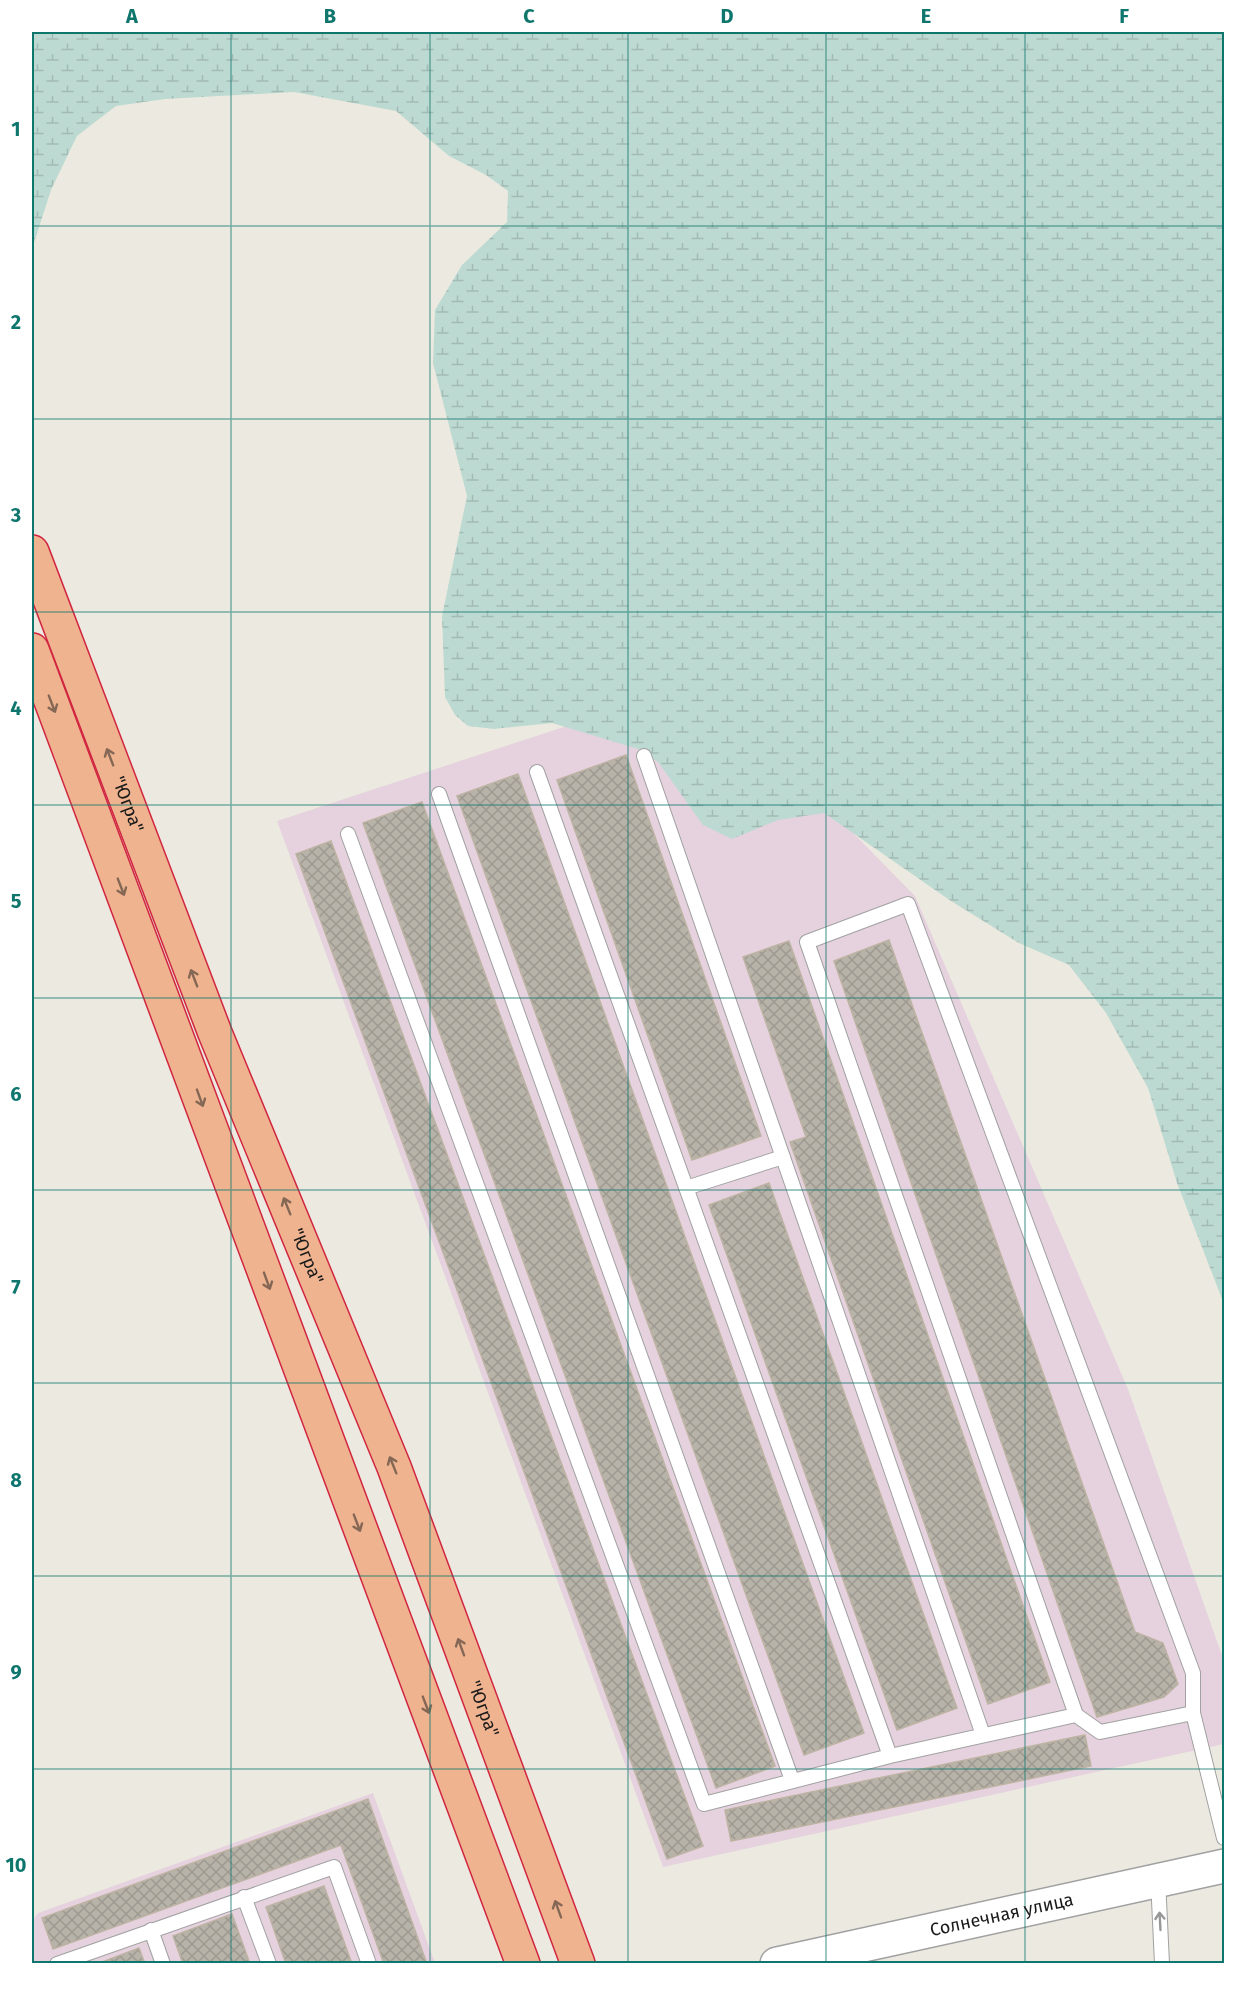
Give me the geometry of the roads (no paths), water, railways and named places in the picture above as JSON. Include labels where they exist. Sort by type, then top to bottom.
[{"type":"highway","name":"\"Югра\"","points":[[32,552],[215,1033],[394,1467],[578,1964]]},
{"type":"highway","name":"\"Югра\"","points":[[32,650],[523,1964]]},
{"type":"street","name":"Солнечная улица","points":[[777,1964],[1224,1866]]},
{"type":"lane","points":[[644,756],[983,1735]]},
{"type":"lane","points":[[537,772],[890,1756]]},
{"type":"lane","points":[[439,794],[792,1780]]},
{"type":"lane","points":[[348,834],[704,1804],[890,1756],[1076,1715]]},
{"type":"lane","points":[[1193,1713],[1100,1732],[1076,1715],[807,942],[908,904],[1194,1673],[1193,1713],[1224,1838]]},
{"type":"lane","points":[[686,1188],[783,1157]]},
{"type":"lane","points":[[57,1964],[334,1867],[369,1964]]},
{"type":"lane","points":[[1158,1879],[1162,1964]]},
{"type":"lane","points":[[244,1897],[269,1964]]},
{"type":"lane","points":[[151,1930],[163,1964]]}]
